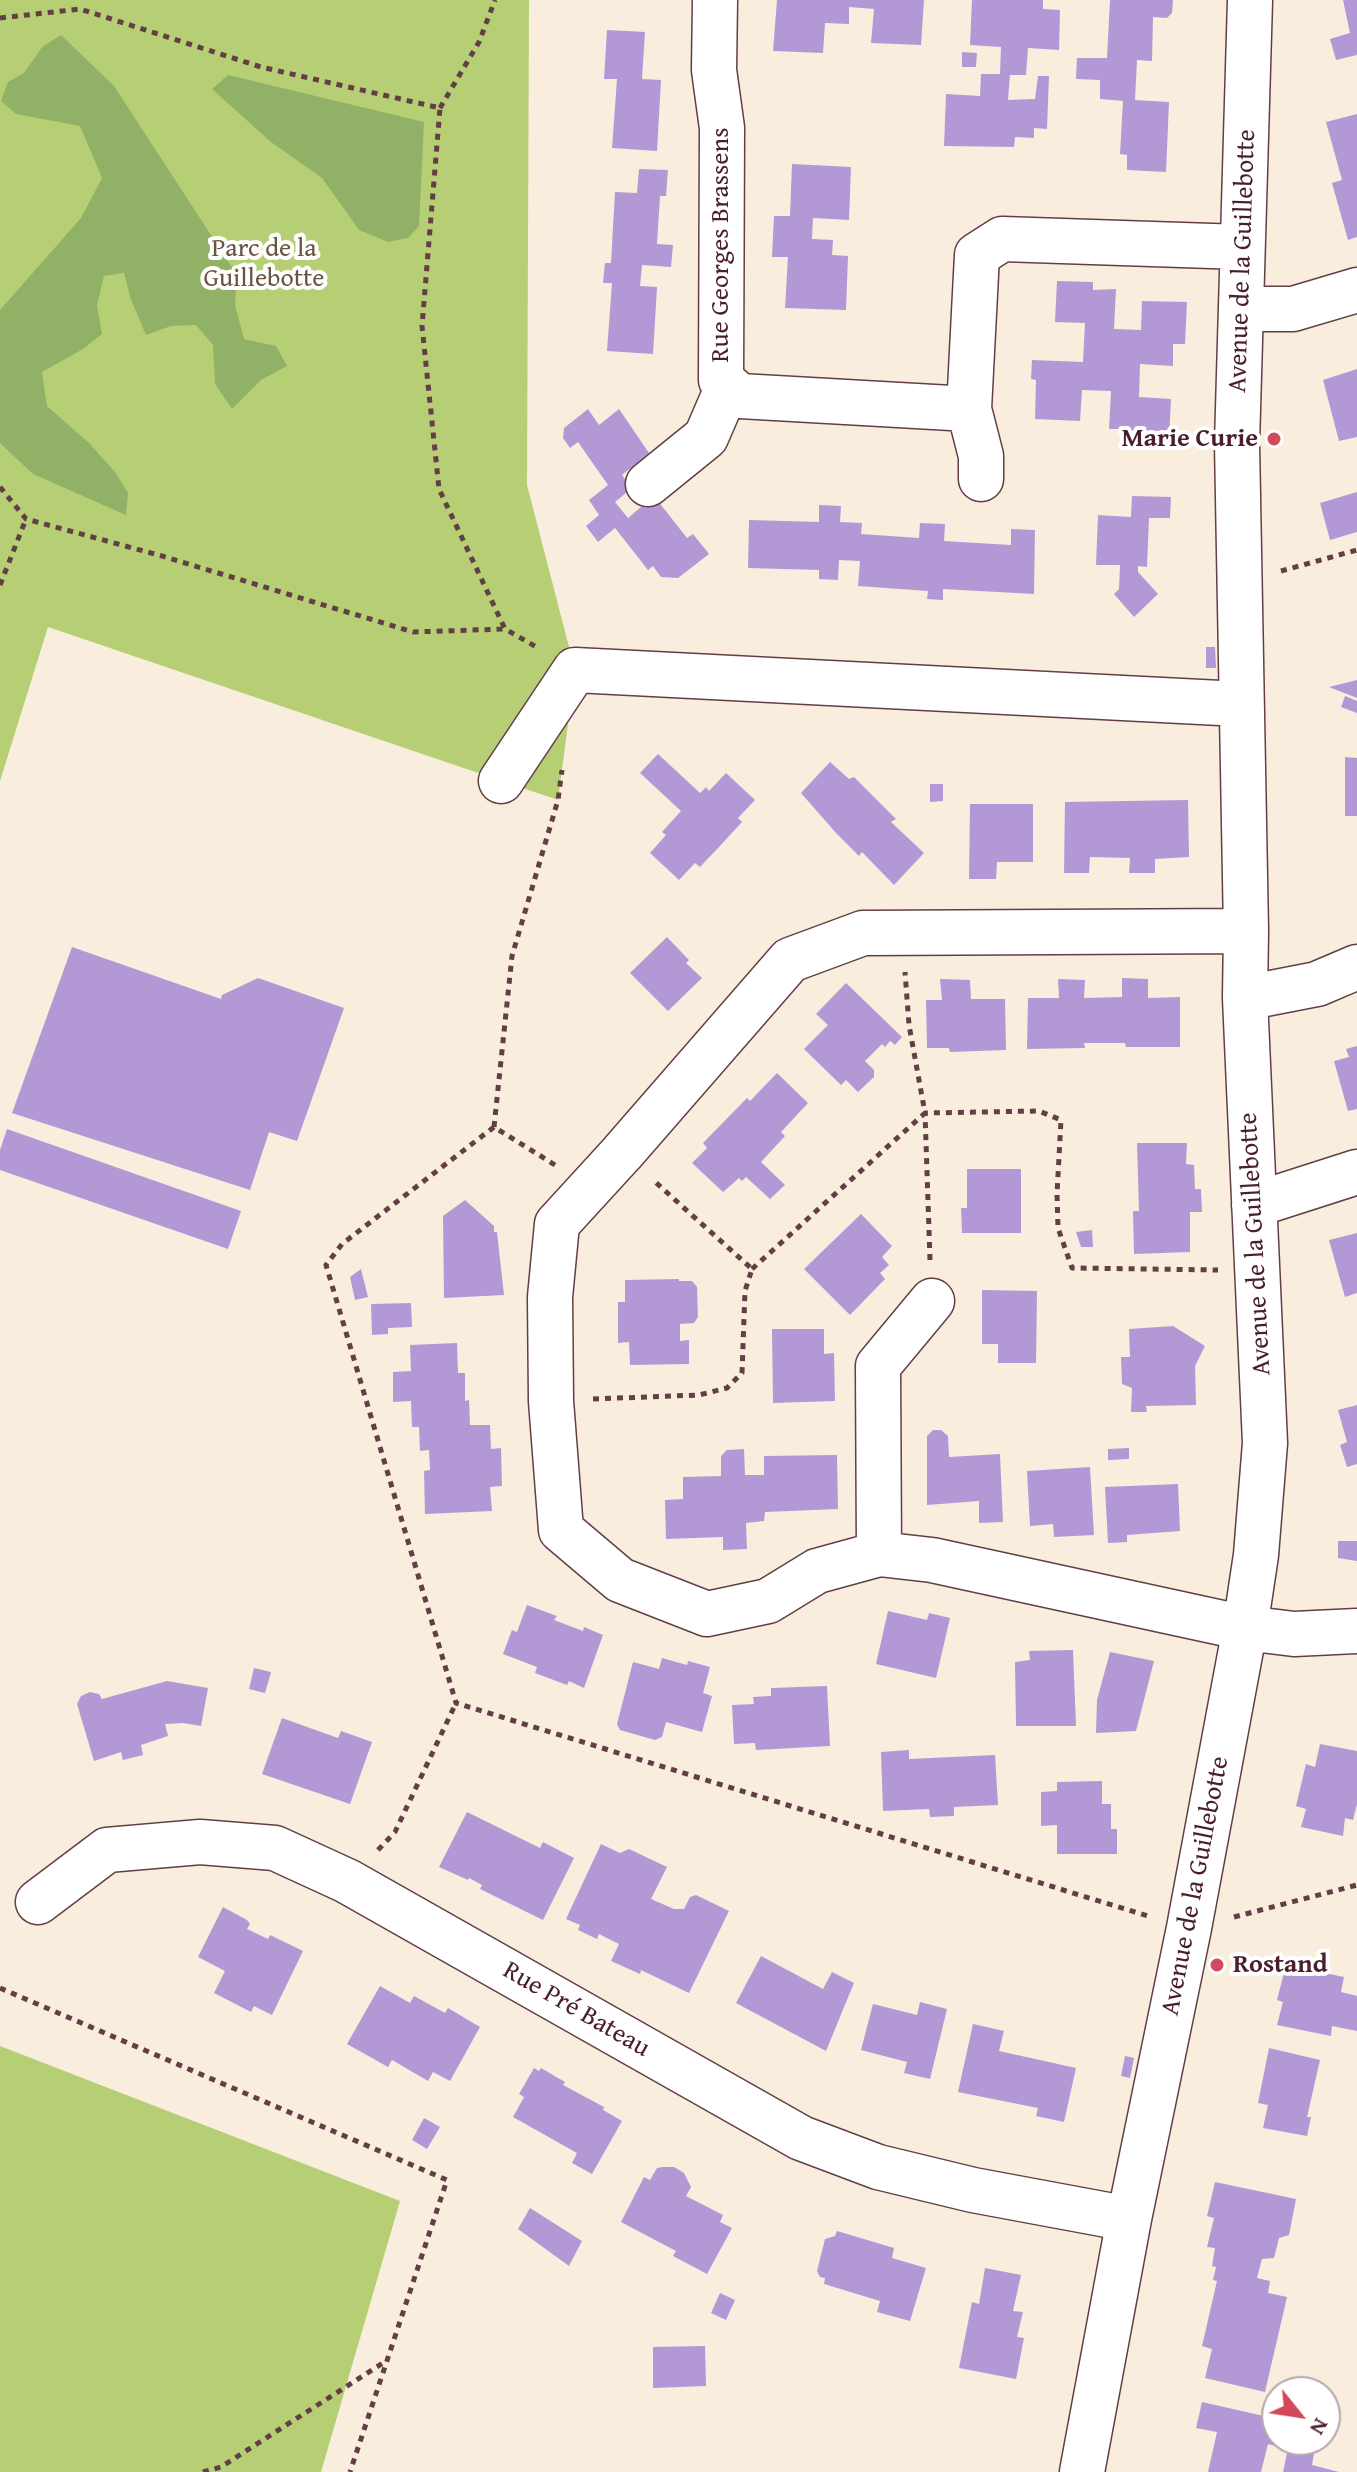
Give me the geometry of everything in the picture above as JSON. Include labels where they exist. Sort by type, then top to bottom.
[{"type":"street","name":"Rue Georges Brassens","points":[[715,0],[714,70],[722,128],[721,380],[740,396],[969,409]]},
{"type":"street","name":"Avenue de la Guillebotte","points":[[1082,2472],[1245,1628],[1256,1555],[1265,1443],[1245,998],[1237,439],[1250,0]]},
{"type":"street","points":[[981,479],[981,456],[969,409],[977,255],[1002,239],[1242,247]]},
{"type":"street","points":[[1241,309],[1293,309],[1357,290]]},
{"type":"street","points":[[648,484],[706,437],[728,386]]},
{"type":"street","points":[[501,781],[575,670],[1240,704]]},
{"type":"street","points":[[1246,931],[863,933],[790,960],[557,1224],[550,1297],[551,1401],[561,1530],[620,1580],[707,1614],[768,1601],[817,1571],[879,1554],[932,1560],[1245,1628],[1294,1634],[1357,1631]]},
{"type":"street","points":[[1245,998],[1317,984],[1357,967]]},
{"type":"street","points":[[1254,1205],[1357,1172]]},
{"type":"street","points":[[879,1554],[878,1366],[932,1301]]},
{"type":"street","name":"Rue Pré Bateau","points":[[38,1902],[107,1850],[200,1842],[275,1848],[347,1881],[801,2138],[878,2167],[973,2190],[1129,2219]]},
{"type":"path","points":[[495,0],[479,42],[440,108],[422,326],[439,489],[505,629]]},
{"type":"path","points":[[0,18],[80,9],[261,67],[440,108]]},
{"type":"path","points":[[0,487],[26,519],[162,556],[413,632],[505,629],[575,670]]},
{"type":"path","points":[[0,585],[26,519]]},
{"type":"path","points":[[1239,572],[1277,572],[1357,550]]},
{"type":"path","points":[[564,757],[558,800],[512,956],[494,1127],[590,1187]]},
{"type":"path","points":[[902,932],[909,1025],[925,1113],[932,1301]]},
{"type":"path","points":[[551,1401],[699,1395],[727,1388],[742,1373],[745,1291],[752,1269],[925,1113],[1039,1111],[1061,1120],[1058,1228],[1072,1268],[1256,1271]]},
{"type":"path","points":[[622,1153],[752,1269]]},
{"type":"path","points":[[347,1881],[395,1832],[456,1703]]},
{"type":"path","points":[[0,1988],[447,2180],[350,2472]]},
{"type":"path","points":[[203,2472],[221,2467],[387,2361]]},
{"type":"green space","name":"Parc de la Guillebotte","points":[[0,0],[529,0],[527,485],[575,670],[558,800],[48,627],[0,781]]},
{"type":"green space","points":[[61,35],[114,86],[237,275],[235,305],[244,339],[276,346],[287,366],[261,380],[232,409],[215,384],[213,345],[196,325],[171,326],[146,335],[131,300],[124,273],[104,276],[97,305],[102,334],[83,349],[42,372],[47,406],[89,443],[115,472],[128,493],[126,515],[33,474],[0,443],[0,310],[81,218],[102,178],[80,126],[16,114],[1,101],[8,82],[24,73],[42,47]]},
{"type":"green space","points":[[228,75],[424,122],[419,226],[408,238],[388,242],[359,230],[322,178],[271,142],[212,89]]},
{"type":"green space","points":[[0,2046],[400,2201],[321,2472],[0,2472]]},
{"type":"building","points":[[777,0],[924,0],[921,45],[871,43],[874,9],[849,7],[849,24],[825,23],[823,53],[773,51]]},
{"type":"building","points":[[972,0],[1043,0],[1043,9],[1060,10],[1059,50],[1028,48],[1026,75],[1010,75],[1008,100],[1035,99],[1038,76],[1049,76],[1047,129],[1034,128],[1034,138],[1015,137],[1014,147],[944,146],[946,94],[980,96],[981,74],[1000,74],[1001,47],[970,45]]},
{"type":"building","points":[[1110,0],[1173,0],[1172,13],[1167,18],[1153,17],[1152,61],[1137,60],[1135,100],[1169,102],[1166,172],[1127,170],[1127,155],[1120,154],[1123,101],[1100,99],[1100,80],[1076,79],[1077,58],[1107,58]]},
{"type":"building","points":[[1343,0],[1357,0],[1357,55],[1336,60],[1330,39],[1350,33]]},
{"type":"building","points":[[607,30],[645,32],[642,79],[661,80],[657,151],[612,148],[617,79],[604,79]]},
{"type":"building","points":[[962,52],[977,53],[976,67],[962,67]]},
{"type":"building","points":[[1357,114],[1357,237],[1348,240],[1332,183],[1342,180],[1326,122]]},
{"type":"building","points":[[792,164],[851,167],[849,220],[813,218],[812,239],[833,240],[832,255],[848,256],[846,310],[785,308],[788,257],[772,257],[774,216],[790,216]]},
{"type":"building","points":[[639,169],[668,170],[666,196],[660,196],[657,244],[673,245],[671,267],[642,265],[640,286],[657,287],[653,354],[607,351],[612,283],[603,283],[605,263],[611,263],[615,192],[637,193]]},
{"type":"building","points":[[1057,281],[1093,282],[1093,290],[1116,289],[1114,329],[1141,330],[1142,301],[1187,302],[1185,344],[1173,344],[1173,366],[1140,364],[1139,397],[1171,399],[1169,440],[1128,438],[1129,429],[1109,429],[1111,391],[1082,390],[1080,421],[1035,419],[1036,380],[1031,379],[1032,360],[1083,362],[1085,323],[1055,322]]},
{"type":"building","points":[[1357,369],[1357,437],[1339,441],[1323,380]]},
{"type":"building","points":[[588,409],[599,425],[619,409],[649,453],[622,475],[632,488],[615,502],[628,518],[654,496],[687,538],[693,534],[709,554],[678,578],[661,577],[653,566],[648,570],[615,528],[598,542],[586,526],[599,515],[589,500],[608,485],[578,442],[570,448],[563,438],[564,428]]},
{"type":"building","points":[[1357,492],[1357,532],[1330,540],[1320,503]]},
{"type":"building","points":[[1132,496],[1171,497],[1170,518],[1149,518],[1147,567],[1138,566],[1138,572],[1158,594],[1134,617],[1114,594],[1119,589],[1120,565],[1096,565],[1098,515],[1131,517]]},
{"type":"building","points":[[819,505],[841,506],[840,522],[862,523],[861,534],[919,538],[920,523],[945,524],[944,541],[1011,545],[1011,529],[1035,530],[1034,594],[943,589],[943,600],[927,599],[928,591],[858,586],[860,561],[839,560],[838,580],[819,579],[819,570],[748,568],[749,520],[819,522]]},
{"type":"building","points":[[1206,647],[1215,647],[1216,668],[1206,668]]},
{"type":"building","points":[[1357,680],[1357,698],[1329,687]]},
{"type":"building","points":[[1345,696],[1357,701],[1357,713],[1341,707]]},
{"type":"building","points":[[658,754],[700,793],[706,787],[709,791],[726,773],[755,800],[738,818],[742,822],[700,867],[695,863],[679,880],[650,853],[666,835],[662,832],[681,811],[640,773]]},
{"type":"building","points":[[1345,757],[1357,758],[1357,816],[1345,816]]},
{"type":"building","points":[[830,762],[849,779],[854,777],[896,819],[891,822],[924,853],[894,885],[862,852],[859,856],[801,793]]},
{"type":"building","points":[[930,784],[943,784],[943,801],[930,802]]},
{"type":"building","points":[[1188,800],[1189,857],[1155,859],[1155,873],[1129,873],[1130,858],[1090,857],[1089,873],[1064,873],[1065,802]]},
{"type":"building","points":[[970,804],[1033,804],[1033,862],[997,862],[996,879],[969,879]]},
{"type":"building","points":[[667,937],[689,960],[686,963],[702,978],[668,1011],[630,973]]},
{"type":"building","points":[[72,947],[221,999],[222,995],[258,978],[344,1008],[297,1141],[269,1132],[250,1190],[12,1113]]},
{"type":"building","points":[[1122,978],[1148,979],[1148,998],[1180,997],[1180,1047],[1084,1043],[1085,1048],[1027,1049],[1028,998],[1059,998],[1058,979],[1085,980],[1084,998],[1122,997]]},
{"type":"building","points":[[940,979],[970,980],[971,999],[1005,999],[1006,1050],[950,1052],[949,1048],[927,1048],[926,1000],[942,1000]]},
{"type":"building","points":[[846,983],[902,1037],[895,1045],[890,1041],[885,1047],[882,1044],[865,1061],[874,1070],[874,1077],[858,1092],[846,1080],[841,1085],[804,1049],[828,1025],[816,1014]]},
{"type":"building","points":[[1357,1046],[1357,1109],[1348,1111],[1334,1061],[1349,1057],[1346,1049]]},
{"type":"building","points":[[777,1073],[808,1103],[781,1132],[785,1136],[761,1162],[785,1185],[770,1199],[746,1177],[742,1181],[739,1178],[723,1192],[692,1163],[707,1148],[703,1143],[747,1098],[750,1101]]},
{"type":"building","points":[[7,1129],[241,1211],[228,1249],[0,1170],[0,1150]]},
{"type":"building","points":[[1137,1143],[1187,1143],[1186,1164],[1194,1165],[1195,1189],[1201,1189],[1202,1212],[1190,1212],[1190,1252],[1134,1254],[1133,1211],[1139,1211]]},
{"type":"building","points":[[967,1169],[1021,1169],[1021,1233],[962,1233],[961,1208],[967,1208]]},
{"type":"building","points":[[465,1200],[497,1232],[504,1295],[444,1298],[443,1216]]},
{"type":"building","points":[[861,1214],[892,1246],[882,1257],[889,1265],[880,1273],[885,1279],[850,1315],[804,1269]]},
{"type":"building","points":[[1092,1230],[1093,1247],[1081,1247],[1076,1232]]},
{"type":"building","points":[[1357,1233],[1357,1293],[1345,1297],[1329,1240]]},
{"type":"building","points":[[361,1269],[368,1297],[355,1300],[350,1277]]},
{"type":"building","points":[[625,1280],[692,1281],[697,1287],[698,1317],[694,1323],[680,1324],[680,1341],[689,1340],[689,1364],[630,1365],[629,1342],[618,1343],[618,1302],[625,1302]]},
{"type":"building","points":[[982,1290],[1037,1291],[1036,1363],[998,1363],[998,1344],[982,1344]]},
{"type":"building","points":[[411,1303],[412,1327],[388,1328],[388,1334],[372,1335],[371,1304]]},
{"type":"building","points":[[1173,1326],[1205,1346],[1195,1366],[1196,1405],[1146,1406],[1147,1412],[1131,1412],[1132,1388],[1122,1384],[1121,1357],[1130,1357],[1129,1329]]},
{"type":"building","points":[[772,1329],[824,1329],[824,1354],[834,1353],[835,1401],[773,1403]]},
{"type":"building","points":[[457,1343],[458,1373],[465,1373],[465,1401],[469,1400],[470,1425],[490,1425],[491,1449],[501,1448],[502,1486],[490,1487],[492,1511],[425,1514],[424,1471],[430,1470],[429,1450],[420,1451],[419,1427],[412,1427],[411,1401],[393,1402],[393,1372],[411,1371],[410,1345]]},
{"type":"building","points":[[1357,1405],[1357,1464],[1347,1467],[1340,1445],[1347,1442],[1338,1410]]},
{"type":"building","points":[[933,1430],[941,1430],[948,1436],[949,1457],[1000,1454],[1003,1522],[979,1523],[979,1501],[927,1505],[927,1436]]},
{"type":"building","points":[[1129,1448],[1129,1459],[1108,1460],[1108,1449]]},
{"type":"building","points":[[744,1449],[745,1475],[764,1475],[764,1456],[837,1455],[838,1509],[765,1512],[764,1521],[746,1523],[747,1549],[723,1550],[723,1537],[666,1539],[665,1500],[683,1499],[683,1477],[721,1476],[721,1456],[727,1450]]},
{"type":"building","points":[[1090,1467],[1094,1535],[1054,1537],[1053,1524],[1030,1526],[1027,1471]]},
{"type":"building","points":[[1178,1484],[1180,1531],[1127,1535],[1127,1542],[1108,1543],[1105,1487]]},
{"type":"building","points":[[1338,1541],[1357,1541],[1357,1561],[1338,1558]]},
{"type":"building","points":[[527,1605],[557,1616],[554,1620],[603,1635],[584,1688],[535,1673],[537,1667],[503,1654],[512,1630],[517,1632]]},
{"type":"building","points":[[888,1611],[927,1620],[929,1613],[950,1618],[936,1678],[876,1664]]},
{"type":"building","points":[[1073,1650],[1076,1726],[1016,1726],[1015,1662],[1030,1660],[1029,1651]]},
{"type":"building","points":[[1110,1652],[1154,1661],[1136,1731],[1096,1733],[1097,1700]]},
{"type":"building","points":[[662,1658],[710,1667],[703,1693],[712,1696],[702,1732],[666,1722],[662,1737],[655,1740],[620,1730],[617,1724],[633,1662],[659,1669]]},
{"type":"building","points":[[254,1668],[271,1672],[265,1693],[249,1689]]},
{"type":"building","points":[[167,1681],[208,1688],[201,1726],[165,1724],[168,1736],[141,1745],[143,1755],[123,1760],[121,1752],[94,1761],[77,1704],[81,1696],[90,1692],[99,1694],[102,1699]]},
{"type":"building","points":[[827,1686],[830,1746],[756,1750],[755,1743],[734,1744],[732,1705],[754,1704],[753,1697],[771,1696],[771,1688]]},
{"type":"building","points":[[282,1718],[338,1738],[341,1731],[372,1742],[350,1804],[262,1774]]},
{"type":"building","points":[[1320,1744],[1357,1751],[1357,1804],[1353,1820],[1345,1818],[1343,1836],[1301,1827],[1306,1809],[1296,1806],[1306,1764],[1315,1767]]},
{"type":"building","points":[[909,1750],[909,1759],[995,1755],[998,1805],[954,1807],[954,1816],[930,1817],[929,1809],[883,1811],[881,1752]]},
{"type":"building","points":[[1102,1781],[1102,1804],[1111,1804],[1111,1829],[1117,1829],[1117,1854],[1057,1854],[1057,1825],[1041,1826],[1041,1792],[1057,1791],[1057,1782]]},
{"type":"building","points":[[467,1812],[540,1848],[543,1842],[574,1858],[543,1920],[480,1889],[482,1885],[469,1878],[439,1867]]},
{"type":"building","points":[[601,1844],[620,1853],[629,1849],[667,1867],[651,1899],[674,1909],[684,1909],[690,1897],[696,1895],[729,1911],[689,1993],[641,1970],[640,1974],[611,1961],[619,1944],[599,1934],[597,1939],[578,1930],[580,1925],[566,1919]]},
{"type":"building","points":[[223,1907],[247,1920],[250,1924],[247,1929],[268,1939],[270,1935],[303,1951],[272,2015],[254,2006],[251,2012],[214,1993],[225,1971],[198,1957]]},
{"type":"building","points":[[761,1956],[823,1989],[832,1972],[854,1983],[826,2051],[736,2003]]},
{"type":"building","points":[[1286,1965],[1344,1977],[1341,1992],[1357,1996],[1357,2031],[1332,2026],[1331,2036],[1277,2025],[1283,2002],[1277,2000]]},
{"type":"building","points":[[380,1986],[410,2003],[414,1996],[445,2013],[448,2008],[480,2027],[450,2081],[433,2072],[428,2081],[392,2060],[388,2067],[347,2044]]},
{"type":"building","points":[[920,2002],[947,2009],[930,2079],[904,2073],[907,2062],[861,2050],[873,2004],[917,2015]]},
{"type":"building","points":[[973,2024],[1004,2031],[999,2051],[1076,2068],[1064,2122],[1036,2116],[1038,2108],[958,2092]]},
{"type":"building","points":[[1269,2048],[1320,2060],[1307,2117],[1311,2117],[1307,2136],[1263,2128],[1268,2105],[1258,2103]]},
{"type":"building","points":[[1125,2056],[1134,2058],[1130,2078],[1121,2076]]},
{"type":"building","points":[[534,2068],[539,2071],[541,2068],[565,2082],[563,2085],[604,2107],[603,2110],[622,2121],[592,2174],[572,2163],[577,2153],[513,2117],[524,2097],[519,2094]]},
{"type":"building","points":[[424,2118],[440,2127],[427,2149],[412,2140]]},
{"type":"building","points":[[674,2167],[684,2173],[691,2187],[686,2196],[723,2215],[720,2222],[732,2228],[707,2274],[673,2256],[676,2251],[621,2222],[644,2177],[650,2180],[657,2168]]},
{"type":"building","points":[[1215,2182],[1296,2199],[1289,2235],[1279,2238],[1274,2258],[1262,2259],[1257,2278],[1270,2281],[1268,2293],[1287,2297],[1269,2376],[1261,2376],[1261,2391],[1205,2378],[1212,2349],[1202,2346],[1217,2281],[1213,2280],[1216,2267],[1212,2266],[1215,2248],[1207,2247],[1214,2218],[1207,2216]]},
{"type":"building","points":[[530,2208],[582,2241],[569,2266],[518,2229]]},
{"type":"building","points":[[837,2231],[894,2248],[892,2258],[926,2268],[910,2321],[877,2312],[880,2301],[824,2284],[825,2278],[820,2277],[817,2271],[825,2239],[835,2236]]},
{"type":"building","points":[[985,2268],[1021,2275],[1013,2311],[1023,2312],[1017,2337],[1024,2338],[1016,2379],[959,2368],[972,2302],[979,2304]]},
{"type":"building","points":[[720,2293],[735,2300],[726,2320],[711,2313]]},
{"type":"building","points":[[705,2346],[706,2386],[653,2388],[653,2347]]},
{"type":"building","points":[[1202,2402],[1261,2415],[1261,2456],[1265,2456],[1261,2472],[1208,2472],[1217,2432],[1196,2428]]},
{"type":"building","points":[[1286,2456],[1314,2456],[1312,2465],[1339,2472],[1283,2472]]},
{"type":"place","name":"Marie Curie","points":[[1274,439]]},
{"type":"place","name":"Rostand","points":[[1217,1965]]}]
